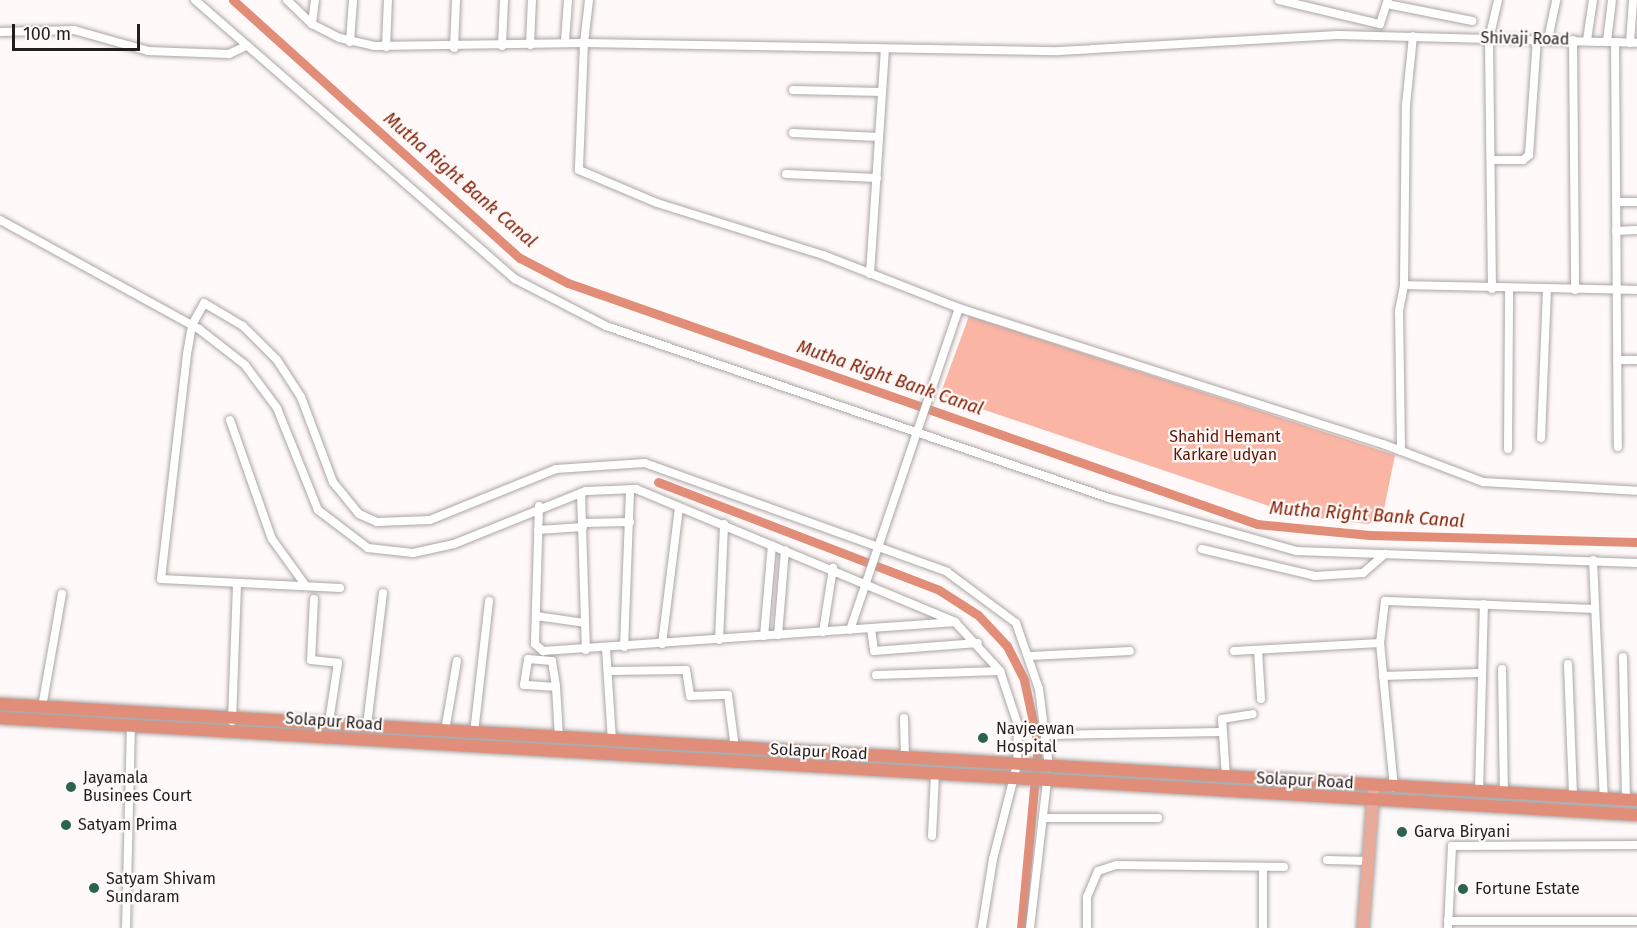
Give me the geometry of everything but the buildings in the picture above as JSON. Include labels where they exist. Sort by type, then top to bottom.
[{"type":"highway","name":"Solapur Road","points":[[0,704],[329,722],[474,733],[1394,788],[1631,800]]},
{"type":"highway","name":"Solapur Road","points":[[0,718],[1372,802],[1637,815]]},
{"type":"main road","points":[[1363,928],[1374,786]]},
{"type":"street","points":[[195,0],[529,289],[606,326],[915,429],[1109,498],[1296,551],[1637,563]]},
{"type":"street","name":"Shivaji Road","points":[[287,0],[312,24],[350,42],[386,46],[454,48],[565,41],[1059,51],[1413,36],[1633,43]]},
{"type":"street","points":[[312,24],[315,0]]},
{"type":"street","points":[[350,42],[353,0]]},
{"type":"street","points":[[386,46],[389,0]]},
{"type":"street","points":[[454,48],[456,0]]},
{"type":"street","points":[[502,46],[504,0]]},
{"type":"street","points":[[530,45],[532,0]]},
{"type":"street","points":[[565,41],[568,0]]},
{"type":"street","points":[[589,0],[576,162],[585,175],[870,274],[959,308],[1401,451],[1497,486],[1637,491]]},
{"type":"street","points":[[1279,0],[1380,24],[1387,2],[1472,21]]},
{"type":"street","points":[[1492,289],[1489,39],[1498,0]]},
{"type":"street","points":[[1548,39],[1556,0]]},
{"type":"street","points":[[1587,40],[1593,0]]},
{"type":"street","points":[[1612,0],[1618,447]]},
{"type":"street","points":[[1633,43],[1634,4]]},
{"type":"street","points":[[0,32],[74,30],[148,51],[229,54],[246,46]]},
{"type":"street","points":[[1401,451],[1399,311],[1404,285],[1406,105],[1413,36]]},
{"type":"street","points":[[1491,160],[1523,160],[1529,155],[1537,39]]},
{"type":"street","points":[[1573,40],[1575,290]]},
{"type":"street","points":[[870,274],[885,49]]},
{"type":"street","points":[[794,90],[882,92]]},
{"type":"street","points":[[793,133],[879,137]]},
{"type":"street","points":[[786,174],[877,178]]},
{"type":"street","points":[[1616,202],[1637,202]]},
{"type":"street","points":[[0,220],[192,325],[245,364],[263,386],[309,496],[355,542],[384,553],[413,554],[454,544],[539,506],[581,493],[630,489],[833,568],[868,578],[955,622],[978,643],[1000,671],[1016,705],[1019,765],[982,928]]},
{"type":"street","points":[[1616,231],[1637,230]]},
{"type":"street","points":[[1404,285],[1492,289],[1637,290]]},
{"type":"street","points":[[1508,449],[1509,289]]},
{"type":"street","points":[[1541,438],[1546,289]]},
{"type":"street","points":[[340,588],[237,585],[161,579],[192,325],[204,303],[243,326],[276,360],[301,397],[333,482],[359,514],[376,522],[430,520],[556,469],[618,462],[669,469],[880,551],[947,573],[1010,616],[1030,656],[1045,735],[1047,767]]},
{"type":"street","points":[[850,630],[880,551],[915,429],[959,308]]},
{"type":"street","points":[[1617,360],[1637,360]]},
{"type":"street","points":[[230,420],[272,539],[306,586]]},
{"type":"street","points":[[624,647],[630,489]]},
{"type":"street","points":[[581,493],[586,650]]},
{"type":"street","points":[[539,506],[536,616],[538,648],[586,650],[955,622]]},
{"type":"street","points":[[662,644],[679,508]]},
{"type":"street","points":[[538,530],[630,522]]},
{"type":"street","points":[[719,640],[724,524]]},
{"type":"street","points":[[764,636],[772,545]]},
{"type":"street","points":[[1202,549],[1315,576],[1363,573],[1385,554]]},
{"type":"street","points":[[778,635],[785,550]]},
{"type":"street","points":[[1593,560],[1592,609],[1601,661],[1604,798]]},
{"type":"street","points":[[823,632],[833,568]]},
{"type":"street","points":[[231,732],[237,585]]},
{"type":"street","points":[[367,725],[383,593]]},
{"type":"street","points":[[42,707],[62,594]]},
{"type":"street","points":[[314,599],[311,660],[338,663],[329,722]]},
{"type":"street","points":[[474,733],[489,601]]},
{"type":"street","points":[[1394,788],[1380,643],[1386,601],[1592,609]]},
{"type":"street","points":[[1479,792],[1480,673],[1484,604]]},
{"type":"street","points":[[536,616],[585,623]]},
{"type":"street","points":[[871,629],[874,651],[978,643]]},
{"type":"street","points":[[1234,651],[1380,643]]},
{"type":"street","points":[[606,648],[612,740]]},
{"type":"street","points":[[1258,650],[1261,699]]},
{"type":"street","points":[[1030,656],[1130,651]]},
{"type":"street","points":[[1623,657],[1631,800]]},
{"type":"street","points":[[556,687],[524,685],[528,659],[550,659],[556,687],[559,737]]},
{"type":"street","points":[[445,731],[457,661]]},
{"type":"street","points":[[1568,664],[1573,796]]},
{"type":"street","points":[[1502,669],[1504,793]]},
{"type":"street","points":[[608,671],[686,670],[690,696],[728,695],[735,748]]},
{"type":"street","points":[[876,675],[1000,671]]},
{"type":"street","points":[[1383,676],[1480,673]]},
{"type":"street","points":[[1226,777],[1223,717],[1253,714]]},
{"type":"street","points":[[904,718],[905,758]]},
{"type":"street","points":[[126,928],[131,726]]},
{"type":"street","points":[[1045,735],[1222,732]]},
{"type":"street","points":[[932,836],[935,775]]},
{"type":"street","points":[[1030,928],[1046,782]]},
{"type":"street","points":[[1043,818],[1158,818]]},
{"type":"street","points":[[1637,845],[1452,846],[1448,924],[1637,921]]},
{"type":"street","points":[[1327,860],[1368,861]]},
{"type":"street","points":[[1087,928],[1087,897],[1098,871],[1117,865],[1284,867]]},
{"type":"street","points":[[1263,867],[1263,928]]},
{"type":"green space","name":"Shahid Hemant Karkare udyan","points":[[969,316],[1395,455],[1382,519],[1368,524],[1299,516],[940,395]]},
{"type":"waterway","name":"Mutha Right Bank Canal","points":[[233,0],[520,258],[568,283],[1257,524],[1369,535],[1637,542]]},
{"type":"waterway","points":[[658,482],[939,590],[978,615],[1007,646],[1024,680],[1038,745],[1021,928]]},
{"type":"place","name":"Navjeewan Hospital","points":[[983,738]]},
{"type":"place","name":"Jayamala Businees Court","points":[[71,787]]},
{"type":"place","name":"Satyam Prima","points":[[66,825]]},
{"type":"place","name":"Garva Biryani","points":[[1402,832]]},
{"type":"place","name":"Satyam Shivam Sundaram","points":[[94,888]]},
{"type":"place","name":"Fortune Estate","points":[[1463,889]]}]
